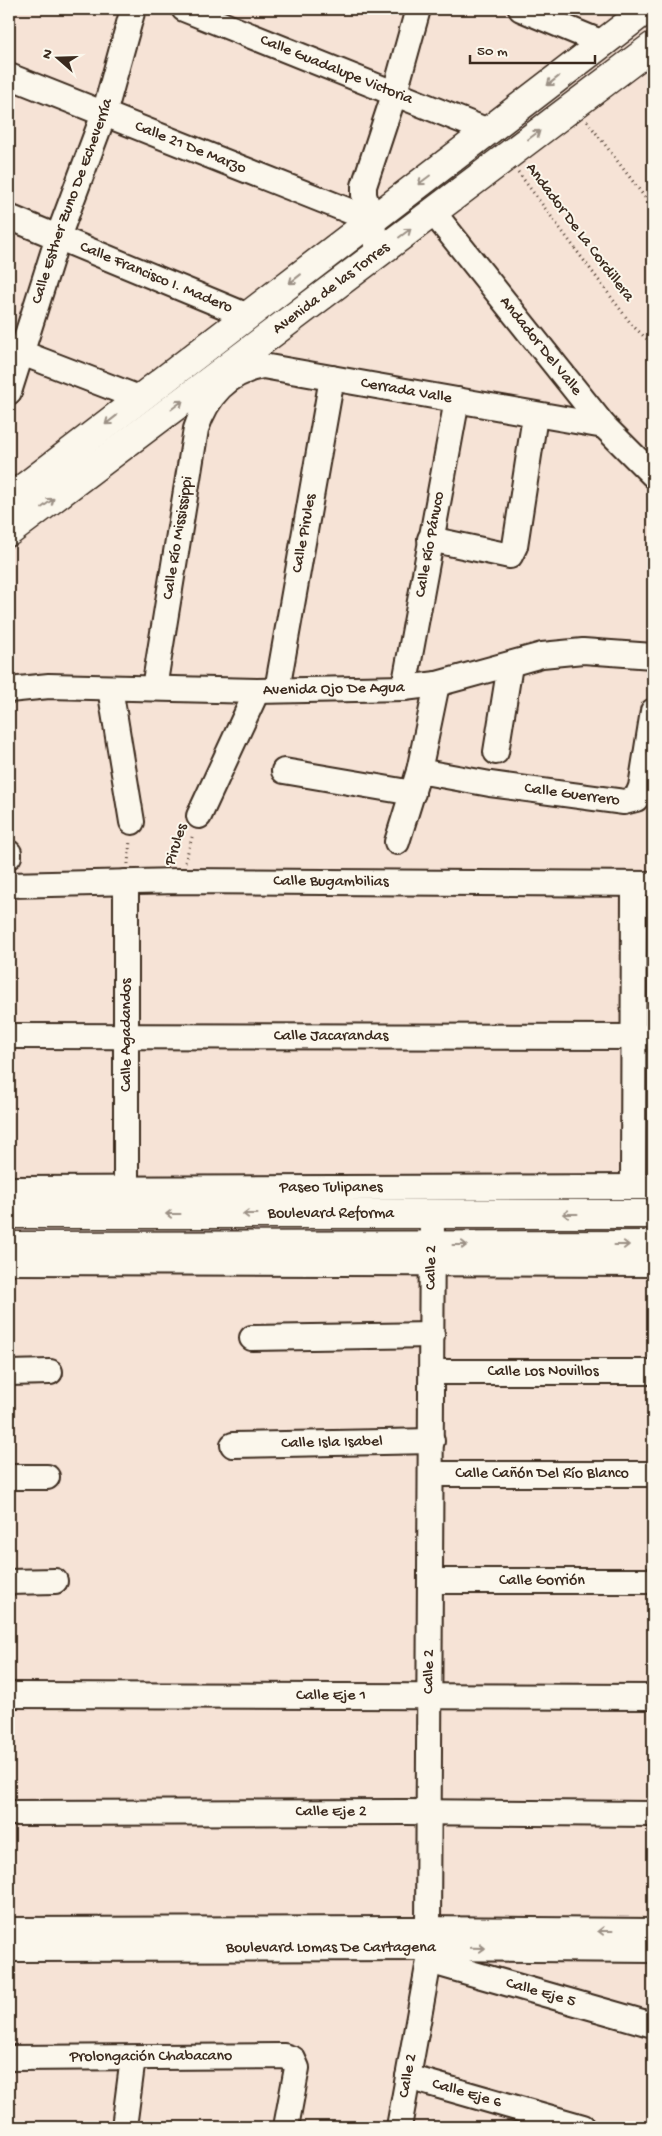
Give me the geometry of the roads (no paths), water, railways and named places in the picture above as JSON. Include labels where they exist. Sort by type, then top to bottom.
[{"type":"main road","name":"Avenida de las Torres","points":[[9,499],[648,9]]},
{"type":"main road","name":"Avenida de las Torres","points":[[9,532],[653,46]]},
{"type":"main road","name":"Boulevard Reforma","points":[[9,1214],[653,1214]]},
{"type":"main road","name":"Boulevard Reforma","points":[[9,1246],[433,1254],[653,1245]]},
{"type":"street","name":"Calle Esther Zuno De Echeverría","points":[[9,392],[15,350],[104,114],[133,9]]},
{"type":"street","name":"Calle Guadalupe Victoria","points":[[184,9],[488,131]]},
{"type":"street","points":[[378,254],[372,220],[364,195],[364,186],[418,9]]},
{"type":"street","points":[[521,9],[603,43]]},
{"type":"street","name":"Calle 21 De Marzo","points":[[9,76],[372,220]]},
{"type":"street","name":"Andador Del Valle","points":[[433,212],[604,426],[653,476]]},
{"type":"street","name":"Calle Francisco I. Madero","points":[[9,217],[248,316]]},
{"type":"street","points":[[15,350],[139,398]]},
{"type":"street","name":"Cerrada Valle","points":[[216,391],[247,369],[263,366],[457,400],[536,416],[604,426]]},
{"type":"street","name":"Calle Pirules","points":[[199,816],[267,691],[332,378]]},
{"type":"street","name":"Calle Río Mississippi","points":[[154,688],[196,429],[203,410],[216,391]]},
{"type":"street","name":"Calle Río Pánuco","points":[[404,688],[457,400]]},
{"type":"street","points":[[430,539],[510,556],[515,546],[536,416]]},
{"type":"street","name":"Avenida Ojo De Agua","points":[[9,690],[48,686],[267,691],[404,688],[437,684],[542,655],[583,651],[653,656]]},
{"type":"street","points":[[496,752],[510,665]]},
{"type":"street","points":[[397,842],[416,782],[437,684]]},
{"type":"street","points":[[110,688],[132,822]]},
{"type":"street","name":"Calle Guerrero","points":[[416,782],[490,784],[624,802],[636,799],[641,787],[653,711]]},
{"type":"street","points":[[284,771],[416,782]]},
{"type":"street","name":"Calle Bugambilias","points":[[9,885],[178,881],[644,884]]},
{"type":"street","name":"Calle Agadandos","points":[[126,882],[128,1036],[126,1188]]},
{"type":"street","points":[[643,1187],[644,884]]},
{"type":"street","name":"Calle Jacarandas","points":[[9,1036],[644,1037]]},
{"type":"street","name":"Paseo Tulipanes","points":[[9,1189],[643,1187]]},
{"type":"street","name":"Calle 2","points":[[399,2127],[429,1946],[432,1215]]},
{"type":"street","points":[[9,1262],[433,1254],[653,1264]]},
{"type":"street","points":[[252,1338],[432,1334]]},
{"type":"street","points":[[9,1373],[50,1372]]},
{"type":"street","name":"Calle Los Novillos","points":[[432,1372],[653,1372]]},
{"type":"street","name":"Calle Isla Isabel","points":[[233,1445],[432,1440]]},
{"type":"street","name":"Calle Cañón Del Río Blanco","points":[[431,1474],[653,1474]]},
{"type":"street","points":[[9,1477],[47,1477]]},
{"type":"street","name":"Calle Gorrión","points":[[430,1581],[653,1581]]},
{"type":"street","points":[[9,1582],[55,1582]]},
{"type":"street","name":"Calle Eje 1","points":[[9,1695],[653,1697]]},
{"type":"street","name":"Calle Eje 2","points":[[9,1814],[429,1812],[653,1814]]},
{"type":"street","name":"Boulevard Lomas De Cartagena","points":[[9,1930],[69,1940],[653,1950]]},
{"type":"street","name":"Boulevard Lomas De Cartagena","points":[[429,1946],[653,1931]]},
{"type":"street","name":"Boulevard Lomas De Cartagena","points":[[9,1950],[69,1940]]},
{"type":"street","name":"Calle Eje 5","points":[[429,1946],[653,2025]]},
{"type":"street","name":"Prolongación Chabacano","points":[[9,2058],[284,2056],[293,2059],[297,2068],[286,2127]]},
{"type":"street","points":[[124,2127],[133,2058]]},
{"type":"street","name":"Calle Eje 6","points":[[408,2078],[583,2127]]}]
